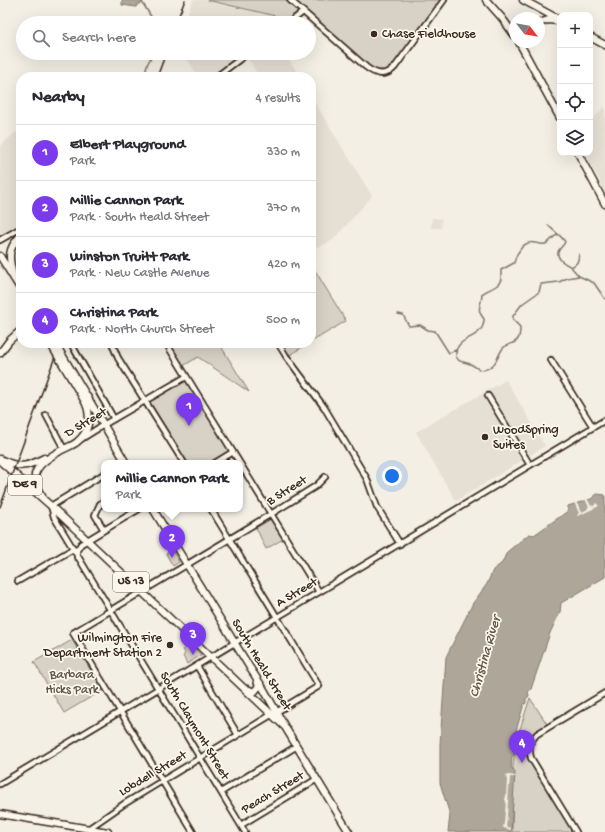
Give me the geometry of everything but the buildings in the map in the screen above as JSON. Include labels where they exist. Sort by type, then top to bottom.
[{"type":"main road","points":[[486,0],[509,28]]},
{"type":"main road","points":[[523,0],[557,19]]},
{"type":"main road","points":[[545,21],[557,21]]},
{"type":"main road","points":[[593,39],[605,45]]},
{"type":"main road","points":[[522,48],[557,112]]},
{"type":"main road","points":[[580,156],[605,204]]},
{"type":"main road","points":[[14,279],[9,254],[16,241]]},
{"type":"main road","points":[[0,256],[16,282]]},
{"type":"main road","points":[[0,353],[16,335]]},
{"type":"main road","name":"US 13","points":[[53,348],[86,399],[105,424],[123,460]]},
{"type":"main road","name":"US 13","points":[[58,348],[86,399],[89,413],[89,423],[83,436],[75,443]]},
{"type":"main road","name":"D Street","points":[[51,506],[36,487],[34,474],[42,463],[75,443]]},
{"type":"main road","points":[[0,460],[15,466],[28,466],[62,450]]},
{"type":"main road","name":"DE 9","points":[[0,460],[51,506]]},
{"type":"main road","name":"US 13","points":[[51,506],[285,727]]},
{"type":"main road","name":"South Heald Street","points":[[155,512],[257,680],[278,711],[285,727],[349,832]]},
{"type":"main road","points":[[241,685],[254,692],[259,686],[257,680]]},
{"type":"main road","points":[[0,814],[108,832]]},
{"type":"street","points":[[290,0],[308,16]]},
{"type":"street","points":[[316,23],[369,70],[382,74],[389,72],[395,67],[444,0]]},
{"type":"street","points":[[298,16],[303,12]]},
{"type":"street","points":[[223,72],[239,60]]},
{"type":"street","points":[[0,240],[16,231]]},
{"type":"street","points":[[74,348],[114,419]]},
{"type":"street","points":[[114,348],[118,358],[146,400],[182,460]]},
{"type":"street","points":[[169,348],[238,460]]},
{"type":"street","points":[[281,348],[324,407],[367,479],[377,507],[400,544]]},
{"type":"street","points":[[551,360],[593,427]]},
{"type":"street","name":"D Street","points":[[75,443],[186,377]]},
{"type":"street","points":[[488,396],[530,465]]},
{"type":"street","points":[[46,415],[62,450]]},
{"type":"street","name":"A Street","points":[[0,784],[605,420]]},
{"type":"street","points":[[220,460],[232,452]]},
{"type":"street","points":[[243,468],[319,592]]},
{"type":"street","points":[[51,506],[101,477]]},
{"type":"street","name":"B Street","points":[[121,712],[73,633],[271,514],[316,486],[325,477]]},
{"type":"street","points":[[101,503],[95,515],[104,530]]},
{"type":"street","name":"South Claymont Street","points":[[51,506],[54,517],[77,557],[111,610],[245,832]]},
{"type":"street","points":[[77,557],[80,546],[134,512]]},
{"type":"street","points":[[213,512],[319,686],[278,711]]},
{"type":"street","points":[[18,581],[73,549]]},
{"type":"street","points":[[197,666],[238,735]]},
{"type":"street","points":[[576,832],[531,758],[530,746],[532,739],[537,734],[605,692]]},
{"type":"street","points":[[121,712],[193,832]]},
{"type":"street","name":"Lobdell Street","points":[[88,829],[111,812],[271,715]]},
{"type":"street","points":[[221,792],[297,746]]},
{"type":"street","name":"Peach Street","points":[[241,825],[317,779]]},
{"type":"shaded area","points":[[193,0],[207,0],[276,16],[187,16]]},
{"type":"shaded area","points":[[188,60],[235,60],[219,72],[195,72]]},
{"type":"shaded area","points":[[249,60],[289,60],[297,72],[256,72]]},
{"type":"shaded area","points":[[316,104],[372,196],[333,240],[319,247],[316,246]]},
{"type":"shaded area","points":[[605,106],[605,192],[587,156],[593,156],[593,119]]},
{"type":"shaded area","points":[[16,132],[16,226],[0,235],[0,146]]},
{"type":"shaded area","points":[[432,218],[442,219],[441,228],[431,228]]},
{"type":"shaded area","points":[[506,380],[545,446],[456,501],[416,432]]},
{"type":"green space","name":"Chase Fieldhouse","points":[[207,0],[444,0],[392,70],[376,73],[316,23],[316,16],[308,16],[303,12],[295,16],[276,16]]},
{"type":"green space","points":[[316,272],[346,321],[316,339]]},
{"type":"green space","points":[[172,348],[222,348],[249,392],[198,357],[183,366]]},
{"type":"green space","points":[[283,348],[301,348],[288,356]]},
{"type":"green space","points":[[186,380],[229,451],[214,460],[185,460],[150,402]]},
{"type":"green space","points":[[271,519],[283,539],[266,549],[256,528]]},
{"type":"green space","points":[[172,550],[179,562],[173,566],[166,554]]},
{"type":"green space","name":"Barbara Hicks Park","points":[[72,640],[103,690],[64,713],[34,662]]},
{"type":"green space","points":[[190,645],[201,655],[187,664],[183,656],[185,654],[183,649]]},
{"type":"green space","points":[[530,698],[547,724],[533,735],[529,743],[528,753],[530,760],[574,832],[512,832],[513,765],[516,741]]},
{"type":"water","points":[[122,0],[143,0],[141,4],[138,4],[136,7],[122,5]]},
{"type":"water","name":"Christina River","points":[[597,494],[605,495],[605,577],[561,603],[560,612],[550,633],[531,689],[528,692],[529,696],[524,704],[513,741],[513,744],[516,744],[515,754],[512,756],[511,768],[515,772],[511,832],[448,832],[450,815],[440,783],[440,744],[446,657],[473,603],[487,584],[493,570],[502,563],[507,552],[529,534],[534,535],[568,511],[568,506],[591,499]]},
{"type":"pier","points":[[587,498],[591,506],[592,505],[593,507],[596,503],[599,506],[578,516],[577,515],[579,513],[574,502],[576,502],[582,512],[589,507],[585,499]]},
{"type":"pier","points":[[506,776],[515,776],[510,777],[506,827],[511,828],[511,830],[503,827],[506,802]]},
{"type":"waterway","points":[[142,2],[151,16]]},
{"type":"waterway","points":[[145,72],[150,60]]},
{"type":"waterway","points":[[548,225],[565,242],[559,250],[558,256],[571,267]]},
{"type":"waterway","points":[[557,235],[545,244],[527,244],[518,252],[514,263],[501,270],[501,280],[499,283],[482,294],[479,309],[484,319],[483,326],[475,335],[460,344],[457,349],[457,358],[479,369],[483,370],[490,368],[495,363],[503,348],[518,339],[520,335],[520,327],[513,320],[513,316],[522,304],[539,292],[541,284],[559,282],[567,278],[579,276]]},
{"type":"waterway","points":[[579,254],[577,262],[571,267],[579,276],[594,283],[605,299]]},
{"type":"waterway","points":[[398,314],[403,315],[409,326],[420,325],[428,330],[435,331],[449,353],[456,350]]},
{"type":"railway","points":[[179,16],[185,0]]},
{"type":"railway","points":[[159,72],[163,60]]},
{"type":"railway","points":[[0,507],[58,348]]},
{"type":"place","name":"Chase Fieldhouse","points":[[374,34]]},
{"type":"place","name":"Elbert Playground","points":[[189,426]]},
{"type":"place","name":"WoodSpring Suites","points":[[485,437]]},
{"type":"place","name":"Millie Cannon Park","points":[[172,558]]},
{"type":"place","name":"Wilmington Fire Department Station 2","points":[[170,645]]},
{"type":"place","name":"Winston Truitt Park","points":[[193,655]]},
{"type":"place","name":"Christina Park","points":[[522,763]]}]
